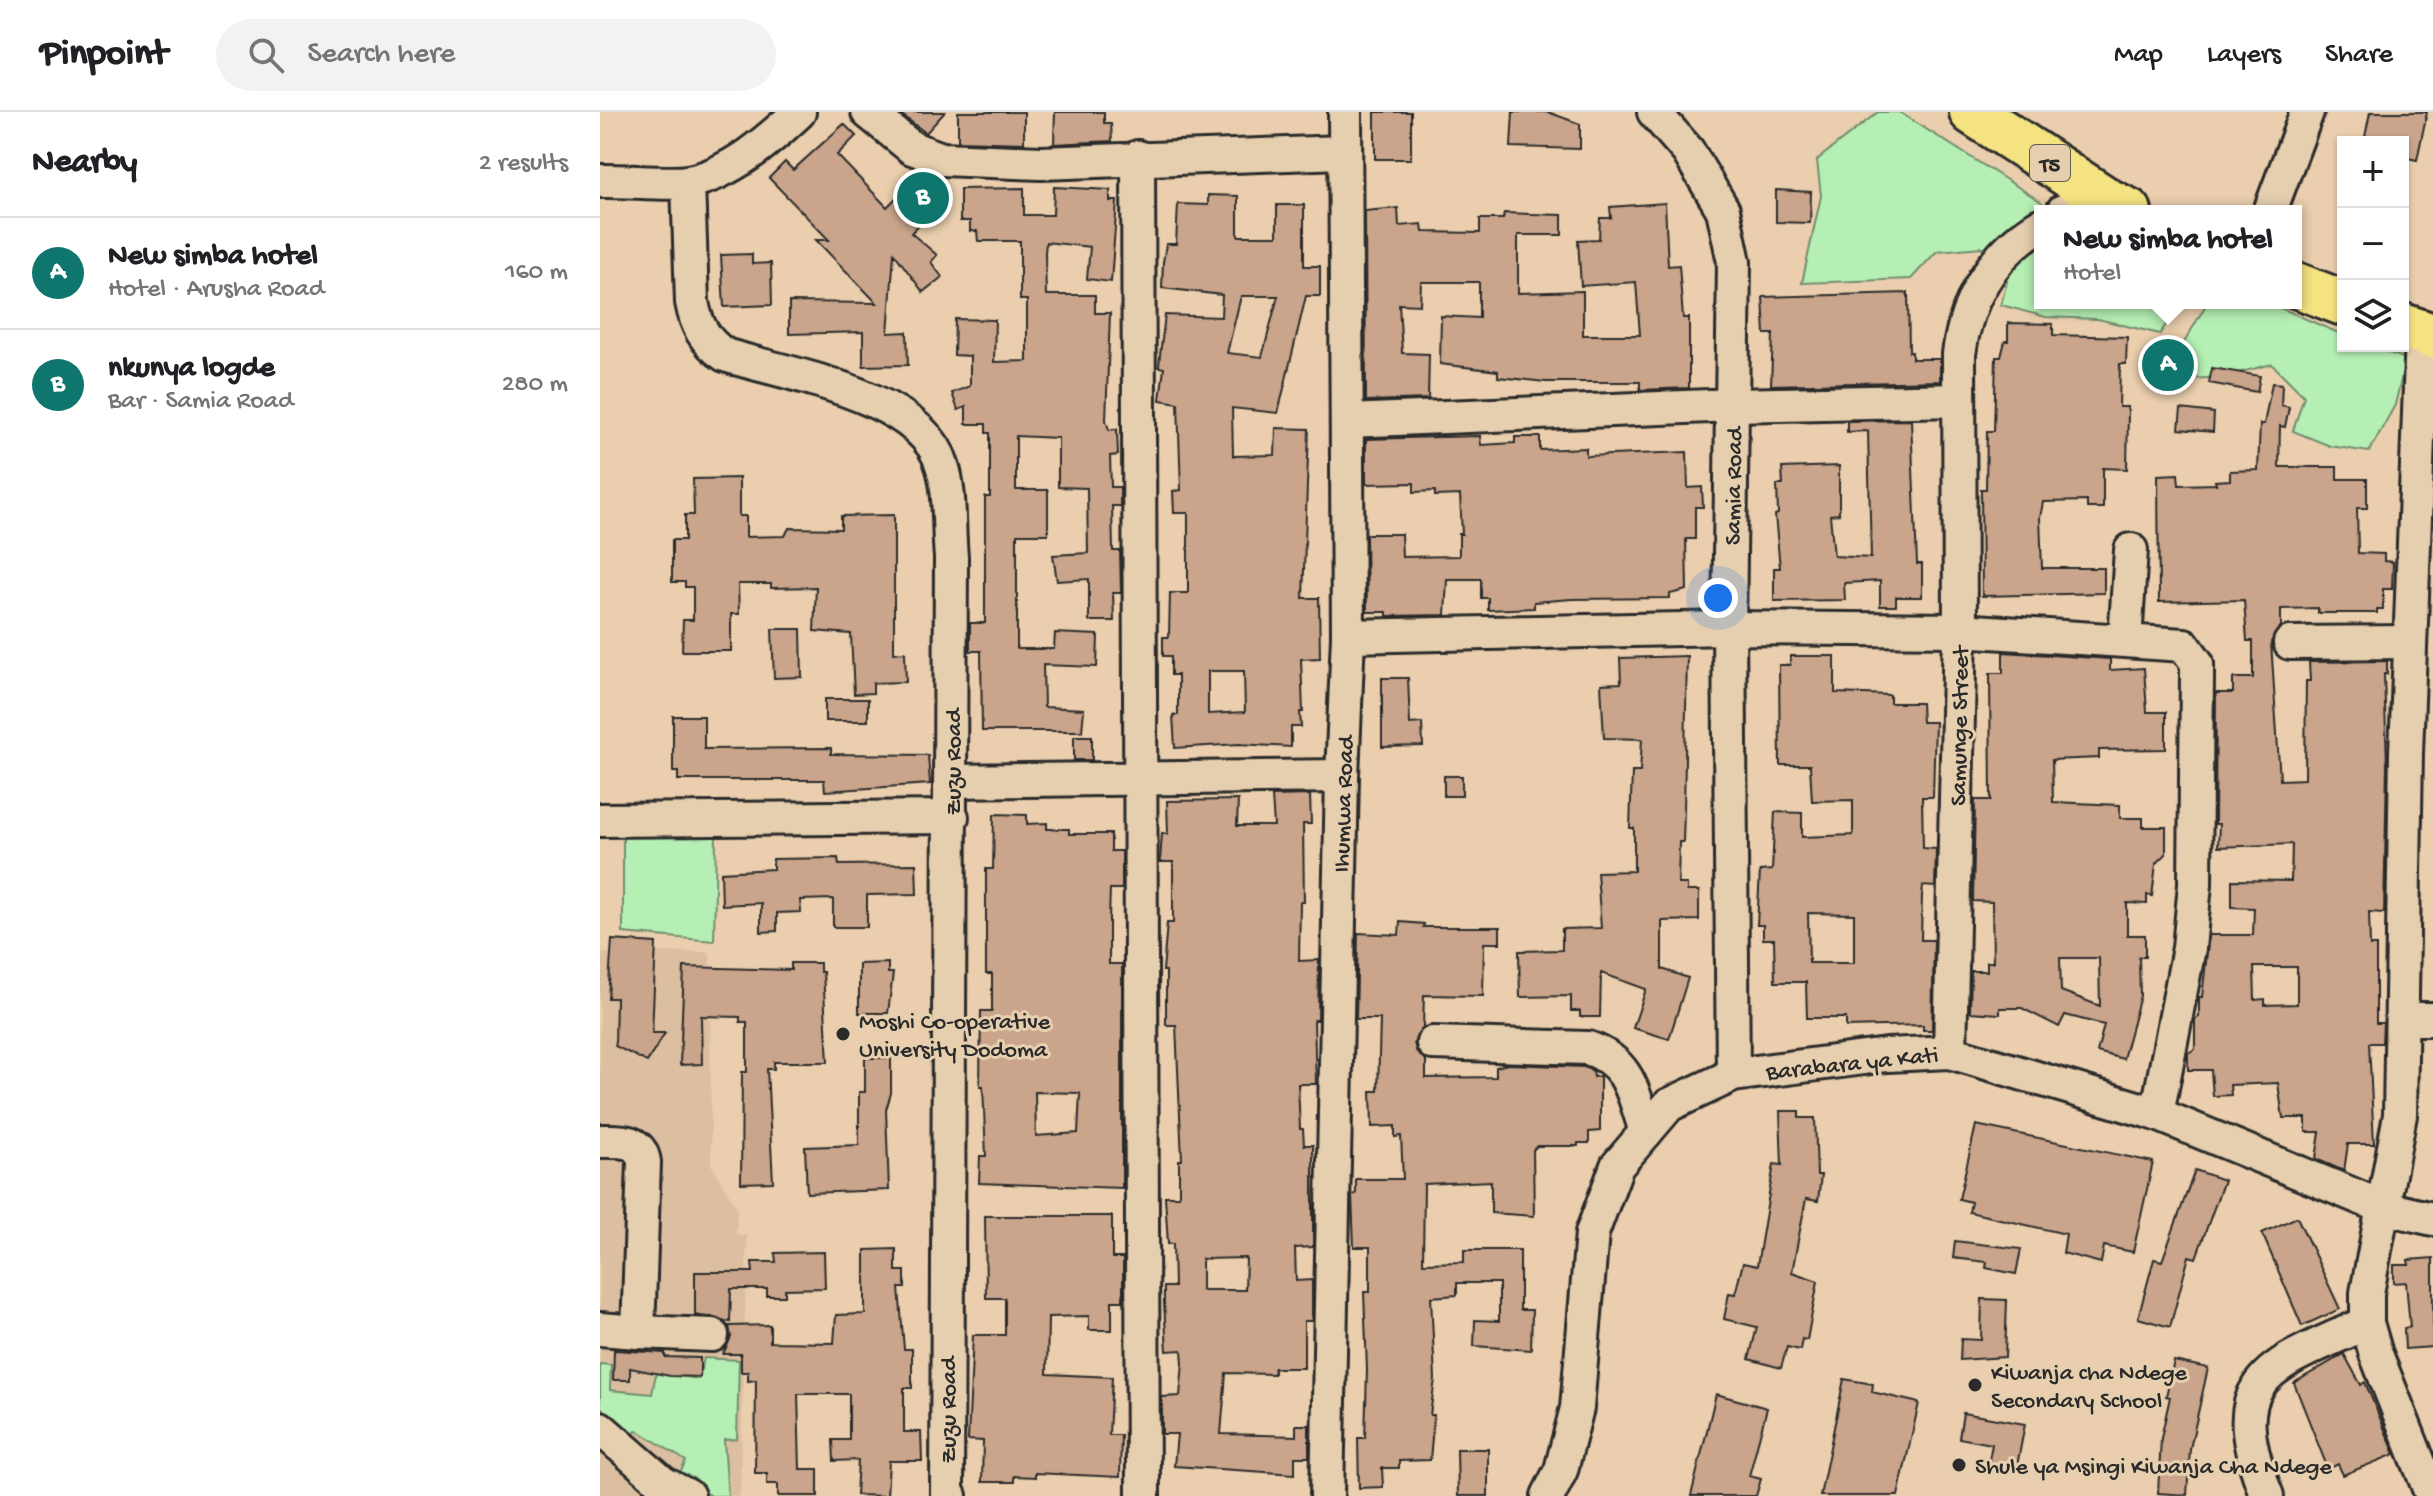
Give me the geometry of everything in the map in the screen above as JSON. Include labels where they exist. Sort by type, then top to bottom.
[{"type":"highway","name":"T5","points":[[1972,112],[2116,205]]},
{"type":"highway","points":[[2302,287],[2337,301]]},
{"type":"street","points":[[600,181],[688,182],[732,164],[766,142],[798,112]]},
{"type":"street","points":[[868,112],[912,148],[942,159],[1041,163],[1138,157],[1343,152]]},
{"type":"street","name":"Ihumwa Road","points":[[1327,1496],[1342,776],[1348,636],[1345,112]]},
{"type":"street","name":"Samia Road","points":[[1654,112],[1688,151],[1723,210],[1734,262],[1729,628],[1733,1075]]},
{"type":"street","points":[[2272,205],[2307,112]]},
{"type":"street","points":[[1138,157],[1143,1496]]},
{"type":"street","name":"Zuzu Road","points":[[688,182],[692,302],[695,319],[712,347],[725,355],[871,399],[896,410],[923,434],[942,465],[951,557],[947,1494],[950,1496]]},
{"type":"street","name":"Samunge Street","points":[[1950,1052],[1960,630],[1958,400],[1963,320],[1987,272],[2034,229]]},
{"type":"street","points":[[2419,332],[2426,402],[2410,642],[2419,753],[2418,1019],[2367,1293],[2367,1323],[2432,1496]]},
{"type":"street","points":[[1347,421],[1734,405],[1958,400]]},
{"type":"street","points":[[2125,640],[2131,550]]},
{"type":"street","points":[[1348,636],[1729,628],[1960,630],[2184,645],[2197,663],[2195,884],[2189,948],[2157,1114]]},
{"type":"street","points":[[2290,643],[2410,642]]},
{"type":"street","points":[[952,781],[1342,776]]},
{"type":"street","points":[[600,820],[952,817]]},
{"type":"street","points":[[1433,1043],[1588,1048],[1610,1055],[1628,1079],[1646,1132]]},
{"type":"street","name":"Barabara ya Kati","points":[[1555,1483],[1577,1408],[1592,1233],[1617,1166],[1669,1105],[1733,1075],[1887,1055],[1950,1052],[2157,1114],[2385,1208],[2433,1219]]},
{"type":"street","points":[[600,1141],[630,1142],[643,1156],[638,1332]]},
{"type":"street","points":[[2267,1496],[2251,1455],[2247,1426],[2256,1386],[2285,1360],[2367,1323]]},
{"type":"street","points":[[600,1329],[712,1335]]},
{"type":"street","points":[[600,1428],[663,1483],[688,1496]]},
{"type":"street","points":[[1555,1483],[1580,1496]]},
{"type":"shaded area","points":[[710,952],[711,1164],[737,1208],[736,1234],[747,1235],[740,1496],[600,1496],[600,953]]},
{"type":"green space","points":[[1878,112],[1899,112],[2044,205],[2034,205],[2034,309],[2175,309],[2160,334],[2098,319],[2046,317],[2001,305],[2007,281],[1982,247],[1937,251],[1911,279],[1802,283],[1821,196],[1817,160]]},
{"type":"green space","points":[[2204,309],[2283,309],[2337,332],[2337,352],[2387,352],[2406,359],[2395,405],[2369,452],[2330,446],[2293,431],[2304,396],[2272,364],[2222,377],[2177,380],[2177,355]]},
{"type":"green space","points":[[623,834],[716,834],[714,941],[623,933]]},
{"type":"green space","points":[[704,1358],[739,1360],[737,1439],[724,1440],[728,1496],[712,1496],[678,1477],[686,1461],[637,1430],[630,1439],[600,1406],[600,1364],[611,1365],[610,1390],[652,1394],[656,1373],[699,1379]]},
{"type":"building","points":[[898,112],[945,112],[926,133]]},
{"type":"building","points":[[958,112],[1024,112],[1024,143],[958,141]]},
{"type":"building","points":[[1055,112],[1104,112],[1104,123],[1111,123],[1112,141],[1054,144]]},
{"type":"building","points":[[1375,112],[1411,112],[1411,159],[1375,159]]},
{"type":"building","points":[[1513,112],[1548,112],[1580,124],[1580,149],[1511,147]]},
{"type":"building","points":[[2370,112],[2427,112],[2417,160],[2409,158],[2409,136],[2365,136]]},
{"type":"building","points":[[844,124],[856,136],[837,155],[887,207],[904,190],[915,202],[922,196],[934,209],[911,233],[937,255],[931,262],[942,277],[923,292],[894,253],[888,333],[907,332],[908,365],[863,366],[863,332],[789,334],[789,302],[877,303],[816,240],[829,240],[769,178],[785,162],[793,170]]},
{"type":"building","points":[[1054,187],[1110,190],[1110,201],[1117,201],[1111,282],[1087,279],[1090,247],[1046,242],[1045,253],[1046,295],[1095,295],[1095,313],[1110,313],[1106,420],[1109,430],[1117,429],[1118,455],[1110,456],[1111,487],[1120,487],[1120,506],[1112,506],[1113,551],[1120,551],[1121,593],[1113,593],[1114,621],[1089,621],[1089,579],[1057,581],[1053,555],[1088,553],[1087,488],[1058,487],[1058,438],[1016,436],[1016,490],[1048,490],[1048,534],[1017,534],[1017,649],[1054,649],[1055,633],[1098,635],[1097,667],[1043,665],[1044,707],[1084,709],[1082,731],[982,731],[981,651],[970,651],[970,623],[985,623],[985,497],[990,497],[990,433],[986,433],[986,424],[966,424],[966,407],[958,410],[952,393],[970,386],[970,356],[954,355],[955,319],[995,320],[994,362],[1027,361],[1027,300],[1020,300],[1020,241],[978,241],[977,231],[970,231],[970,221],[960,221],[960,189],[1024,188],[1024,215],[1053,215]]},
{"type":"building","points":[[1776,190],[1811,192],[1810,223],[1776,222]]},
{"type":"building","points":[[1208,195],[1238,196],[1238,236],[1277,236],[1277,205],[1304,205],[1304,266],[1320,266],[1320,296],[1306,296],[1278,413],[1232,408],[1233,456],[1275,455],[1276,428],[1309,429],[1303,598],[1319,598],[1320,658],[1301,659],[1303,712],[1300,712],[1301,727],[1291,727],[1291,747],[1239,744],[1175,748],[1173,715],[1178,715],[1178,675],[1171,675],[1171,656],[1163,656],[1163,637],[1169,637],[1170,593],[1188,593],[1188,513],[1174,513],[1173,491],[1181,490],[1178,403],[1160,400],[1164,368],[1159,367],[1160,355],[1165,315],[1221,317],[1222,295],[1162,288],[1163,262],[1166,244],[1176,244],[1178,204],[1208,205]],"holes":[[[1241,296],[1278,296],[1262,357],[1227,353]],[[1208,671],[1244,671],[1245,712],[1208,714]]]},
{"type":"building","points":[[1665,203],[1668,266],[1679,265],[1683,318],[1689,318],[1689,388],[1640,390],[1640,382],[1546,382],[1498,377],[1498,371],[1440,364],[1441,316],[1479,318],[1479,282],[1421,282],[1420,305],[1399,304],[1402,353],[1429,354],[1428,399],[1366,401],[1365,211],[1398,208],[1399,226],[1422,224],[1423,232],[1480,233],[1480,219],[1503,219],[1504,213],[1562,215],[1562,235],[1518,235],[1518,293],[1583,291],[1583,335],[1640,335],[1636,282],[1581,286],[1578,240],[1599,239],[1600,218],[1611,218],[1610,207]]},
{"type":"building","points":[[752,254],[752,264],[771,263],[772,305],[724,307],[721,255]]},
{"type":"building","points":[[1908,293],[1909,352],[1912,352],[1912,359],[1940,359],[1940,381],[1771,385],[1773,334],[1765,334],[1763,297]]},
{"type":"building","points":[[2008,323],[2053,324],[2053,335],[2127,337],[2126,364],[2120,364],[2119,407],[2127,407],[2128,412],[2127,469],[2103,468],[2103,508],[2087,508],[2087,501],[2043,502],[2040,518],[2042,568],[2104,568],[2104,593],[1982,596],[1981,489],[1986,489],[1987,431],[1994,431],[1996,357],[2001,357],[2005,341],[2008,341]]},
{"type":"building","points":[[2212,368],[2260,376],[2257,392],[2209,383]]},
{"type":"building","points":[[2272,383],[2282,384],[2281,405],[2289,407],[2285,427],[2280,426],[2279,467],[2337,467],[2337,479],[2367,479],[2367,508],[2357,508],[2358,553],[2384,554],[2384,561],[2393,562],[2392,589],[2383,589],[2383,609],[2377,609],[2377,613],[2318,613],[2318,608],[2281,609],[2281,626],[2271,642],[2280,780],[2305,779],[2309,662],[2387,661],[2387,674],[2384,674],[2387,764],[2384,913],[2369,912],[2370,946],[2376,946],[2376,1023],[2383,1023],[2382,1043],[2369,1043],[2374,1144],[2348,1144],[2344,1171],[2316,1159],[2320,1132],[2306,1132],[2306,1118],[2283,1118],[2278,1083],[2230,1085],[2231,1095],[2213,1096],[2211,1070],[2188,1070],[2188,1053],[2195,1049],[2195,1019],[2199,1017],[2199,997],[2202,997],[2209,935],[2253,935],[2254,908],[2232,907],[2232,880],[2291,881],[2292,844],[2218,847],[2219,824],[2215,824],[2216,693],[2233,693],[2233,678],[2253,678],[2253,641],[2247,641],[2244,600],[2159,602],[2158,475],[2178,474],[2179,485],[2216,484],[2215,481],[2230,480],[2230,471],[2258,470],[2260,424],[2264,424]],"holes":[[[2254,967],[2297,967],[2297,1004],[2265,1005],[2265,999],[2255,1000]]]},
{"type":"building","points":[[2181,409],[2214,413],[2213,432],[2179,429]]},
{"type":"building","points":[[1911,420],[1917,564],[1922,564],[1922,597],[1896,597],[1896,606],[1880,606],[1880,581],[1844,583],[1845,600],[1774,601],[1774,568],[1780,568],[1775,515],[1778,514],[1777,485],[1783,485],[1782,468],[1839,466],[1839,514],[1830,515],[1834,556],[1871,558],[1868,431],[1847,432],[1847,421]]},
{"type":"building","points":[[1480,436],[1481,445],[1515,443],[1515,437],[1540,437],[1540,450],[1586,448],[1586,456],[1687,452],[1688,488],[1702,487],[1703,507],[1695,507],[1695,539],[1686,539],[1687,590],[1670,594],[1670,598],[1572,599],[1534,602],[1534,608],[1488,610],[1488,598],[1481,598],[1481,579],[1447,579],[1445,615],[1387,616],[1387,612],[1367,612],[1366,534],[1401,534],[1402,557],[1459,556],[1459,534],[1462,534],[1460,495],[1435,496],[1435,491],[1414,492],[1414,483],[1366,484],[1366,439]]},
{"type":"building","points":[[739,478],[739,516],[746,516],[746,537],[785,536],[789,528],[841,529],[841,516],[894,515],[894,653],[905,652],[906,682],[873,683],[873,693],[854,694],[851,634],[814,631],[816,587],[771,588],[771,584],[738,584],[739,614],[731,614],[731,651],[682,651],[683,620],[693,620],[693,587],[685,587],[685,582],[672,582],[672,540],[685,540],[685,515],[694,515],[693,479]]},
{"type":"building","points":[[772,629],[801,629],[802,677],[774,678]]},
{"type":"building","points":[[2003,652],[2110,659],[2110,670],[2144,668],[2147,712],[2166,712],[2166,749],[2099,750],[2099,758],[2052,760],[2053,802],[2120,805],[2120,818],[2143,818],[2143,827],[2166,827],[2166,854],[2156,864],[2152,896],[2147,895],[2147,904],[2127,903],[2127,935],[2145,935],[2145,957],[2139,957],[2140,996],[2123,1059],[2097,1052],[2104,1025],[2065,1015],[2059,1027],[2022,1008],[2000,1008],[2000,1014],[1970,1012],[1971,971],[1987,971],[1987,962],[1993,962],[1992,902],[1973,901],[1975,800],[1991,800],[1990,673],[2003,673]],"holes":[[[2060,958],[2099,958],[2100,1006],[2061,991]]]},
{"type":"building","points":[[1687,656],[1683,842],[1679,842],[1678,884],[1687,884],[1687,891],[1699,891],[1699,920],[1662,921],[1662,969],[1688,978],[1669,1039],[1633,1028],[1646,989],[1601,973],[1600,1017],[1580,1017],[1580,1011],[1571,1011],[1571,996],[1520,997],[1519,951],[1562,950],[1562,929],[1601,928],[1597,872],[1634,871],[1634,828],[1630,828],[1632,772],[1640,772],[1642,739],[1604,738],[1601,684],[1621,683],[1620,658]]},
{"type":"building","points":[[1790,656],[1835,656],[1835,693],[1890,695],[1890,703],[1921,703],[1922,722],[1935,722],[1933,797],[1922,797],[1923,848],[1936,849],[1935,887],[1923,886],[1921,940],[1934,940],[1932,1030],[1923,1030],[1923,1025],[1846,1027],[1846,1018],[1807,1018],[1806,982],[1775,982],[1774,939],[1763,939],[1763,925],[1757,925],[1760,871],[1772,870],[1775,812],[1802,813],[1802,837],[1853,835],[1853,800],[1812,801],[1810,765],[1780,765],[1779,665],[1790,665]],"holes":[[[1808,913],[1854,914],[1854,963],[1809,963]]]},
{"type":"building","points":[[1382,678],[1408,678],[1410,724],[1422,723],[1423,746],[1382,747]]},
{"type":"building","points":[[825,699],[868,699],[868,721],[825,721]]},
{"type":"building","points":[[673,716],[704,716],[704,749],[831,748],[831,754],[928,755],[930,784],[825,791],[824,780],[678,780],[678,772],[673,772]]},
{"type":"building","points":[[1074,736],[1092,736],[1092,760],[1074,760]]},
{"type":"building","points":[[1444,776],[1462,776],[1462,796],[1444,796]]},
{"type":"building","points":[[1310,795],[1311,824],[1303,824],[1304,902],[1300,902],[1299,961],[1319,960],[1318,1020],[1314,1020],[1316,1084],[1298,1084],[1300,1129],[1303,1129],[1304,1145],[1313,1145],[1313,1247],[1295,1248],[1296,1281],[1312,1280],[1312,1321],[1304,1321],[1304,1368],[1274,1368],[1274,1374],[1226,1373],[1221,1434],[1296,1436],[1296,1425],[1309,1425],[1309,1457],[1295,1457],[1295,1474],[1174,1466],[1177,1434],[1162,1434],[1162,1397],[1180,1396],[1183,1363],[1182,1350],[1167,1351],[1164,1303],[1164,1287],[1174,1287],[1173,1244],[1168,1244],[1165,1196],[1179,1196],[1179,1160],[1182,1160],[1176,1025],[1166,1025],[1166,971],[1163,971],[1167,923],[1173,923],[1173,862],[1160,862],[1162,833],[1168,834],[1167,801],[1238,800],[1237,826],[1274,826],[1272,796]],"holes":[[[1246,1258],[1245,1290],[1202,1290],[1202,1259]]]},
{"type":"building","points":[[994,814],[1027,815],[1027,824],[1047,823],[1047,829],[1069,829],[1069,834],[1111,834],[1111,851],[1122,851],[1122,889],[1110,889],[1109,964],[1122,964],[1122,1188],[979,1183],[980,1156],[986,1156],[983,1086],[980,1086],[981,1011],[992,1011],[992,974],[986,974],[986,869],[993,869]],"holes":[[[1035,1092],[1080,1093],[1078,1133],[1036,1136]]]},
{"type":"building","points":[[838,858],[839,865],[916,864],[917,894],[867,895],[867,927],[833,927],[833,899],[800,900],[801,912],[777,913],[777,931],[761,932],[761,903],[722,905],[721,872],[773,869],[773,859]]},
{"type":"building","points":[[1400,922],[1424,924],[1423,927],[1500,927],[1500,943],[1484,943],[1483,996],[1424,995],[1423,1027],[1414,1043],[1417,1053],[1426,1060],[1426,1078],[1496,1077],[1496,1067],[1508,1064],[1584,1067],[1593,1071],[1594,1077],[1600,1076],[1600,1131],[1589,1132],[1589,1143],[1537,1146],[1533,1150],[1534,1216],[1491,1213],[1491,1181],[1424,1184],[1423,1263],[1464,1262],[1464,1250],[1520,1250],[1520,1310],[1532,1310],[1531,1350],[1474,1346],[1475,1320],[1499,1321],[1499,1283],[1457,1283],[1457,1295],[1431,1297],[1435,1379],[1430,1415],[1434,1415],[1430,1460],[1399,1461],[1399,1468],[1382,1468],[1383,1487],[1359,1488],[1358,1438],[1365,1438],[1367,1370],[1364,1292],[1370,1292],[1370,1247],[1354,1247],[1352,1195],[1356,1194],[1356,1179],[1403,1179],[1401,1136],[1395,1137],[1395,1126],[1372,1127],[1371,1091],[1378,1091],[1380,1019],[1356,1019],[1358,933],[1399,935]]},
{"type":"building","points":[[612,940],[656,943],[652,1033],[665,1033],[647,1062],[615,1046],[616,998],[608,998]]},
{"type":"building","points":[[791,963],[820,963],[828,1062],[774,1062],[774,1069],[767,1069],[773,1182],[741,1183],[742,1072],[747,1072],[747,1022],[740,1022],[740,1017],[701,1016],[702,1064],[680,1065],[684,967],[791,970]]},
{"type":"building","points":[[888,963],[888,973],[893,973],[888,1013],[859,1013],[859,964]]},
{"type":"building","points":[[865,1058],[891,1058],[891,1093],[886,1110],[889,1190],[807,1193],[805,1147],[859,1145],[859,1092],[865,1092]]},
{"type":"building","points":[[1780,1111],[1799,1111],[1799,1118],[1815,1118],[1817,1175],[1821,1175],[1818,1201],[1806,1199],[1792,1272],[1818,1281],[1807,1340],[1802,1339],[1800,1350],[1787,1347],[1781,1368],[1749,1359],[1757,1327],[1724,1319],[1729,1293],[1735,1294],[1743,1263],[1757,1266],[1774,1164],[1782,1165]]},
{"type":"building","points":[[1976,1125],[2153,1162],[2133,1252],[2104,1246],[2101,1263],[2063,1253],[2066,1234],[1969,1212],[1971,1202],[1959,1199]]},
{"type":"building","points":[[2195,1170],[2224,1180],[2196,1258],[2189,1256],[2170,1327],[2138,1318],[2154,1259],[2162,1261]]},
{"type":"building","points":[[985,1216],[1112,1216],[1112,1258],[1123,1258],[1123,1301],[1112,1301],[1112,1330],[1089,1330],[1089,1316],[1048,1317],[1047,1374],[1112,1377],[1109,1435],[1121,1435],[1120,1477],[1035,1473],[1035,1477],[1014,1476],[1014,1482],[982,1482],[983,1441],[968,1440],[973,1335],[1005,1335],[1005,1298],[986,1298]]},
{"type":"building","points":[[2297,1217],[2340,1309],[2302,1326],[2262,1233]]},
{"type":"building","points":[[1955,1241],[2021,1249],[2016,1274],[1986,1268],[1987,1262],[1953,1258]]},
{"type":"building","points":[[896,1249],[896,1271],[905,1271],[905,1288],[899,1288],[904,1349],[912,1349],[912,1388],[904,1388],[904,1432],[921,1432],[922,1461],[889,1461],[887,1496],[856,1495],[858,1460],[834,1461],[833,1440],[849,1440],[849,1394],[798,1394],[800,1469],[818,1469],[818,1496],[778,1496],[778,1484],[767,1484],[767,1473],[755,1473],[756,1380],[748,1381],[748,1372],[741,1372],[741,1354],[723,1354],[731,1337],[729,1326],[770,1325],[770,1342],[834,1343],[836,1315],[865,1314],[865,1250]]},
{"type":"building","points":[[824,1252],[825,1288],[785,1289],[785,1296],[767,1296],[767,1289],[731,1289],[730,1322],[695,1315],[695,1272],[753,1272],[752,1262],[776,1262],[775,1253]]},
{"type":"building","points":[[2433,1258],[2433,1347],[2405,1349],[2404,1328],[2410,1327],[2406,1282],[2394,1283],[2394,1265],[2409,1265],[2408,1260]]},
{"type":"building","points":[[1982,1299],[2007,1300],[2005,1357],[1960,1360],[1961,1339],[1981,1340]]},
{"type":"building","points":[[614,1350],[700,1358],[700,1377],[670,1376],[630,1368],[630,1380],[613,1380]]},
{"type":"building","points":[[2344,1354],[2361,1385],[2365,1382],[2395,1454],[2343,1475],[2338,1464],[2328,1469],[2294,1383]]},
{"type":"building","points":[[2174,1361],[2208,1368],[2190,1449],[2187,1495],[2158,1493],[2161,1438],[2170,1397],[2166,1396]]},
{"type":"building","points":[[1844,1379],[1873,1384],[1872,1392],[1919,1403],[1898,1496],[1820,1496]]},
{"type":"building","points":[[1716,1394],[1767,1408],[1749,1476],[1761,1479],[1756,1496],[1691,1496]]},
{"type":"building","points":[[1963,1413],[2025,1424],[2017,1466],[1987,1470],[1992,1444],[1959,1438]]},
{"type":"building","points":[[1457,1449],[1488,1449],[1488,1496],[1458,1496]]},
{"type":"place","name":"nkunya logde","points":[[923,198]]},
{"type":"place","name":"New simba hotel","points":[[2168,365]]},
{"type":"place","name":"Moshi Co-operative University Dodoma","points":[[843,1034]]},
{"type":"place","name":"Kiwanja cha Ndege Secondary School","points":[[1975,1385]]},
{"type":"place","name":"Shule ya Msingi Kiwanja Cha Ndege","points":[[1959,1465]]}]
